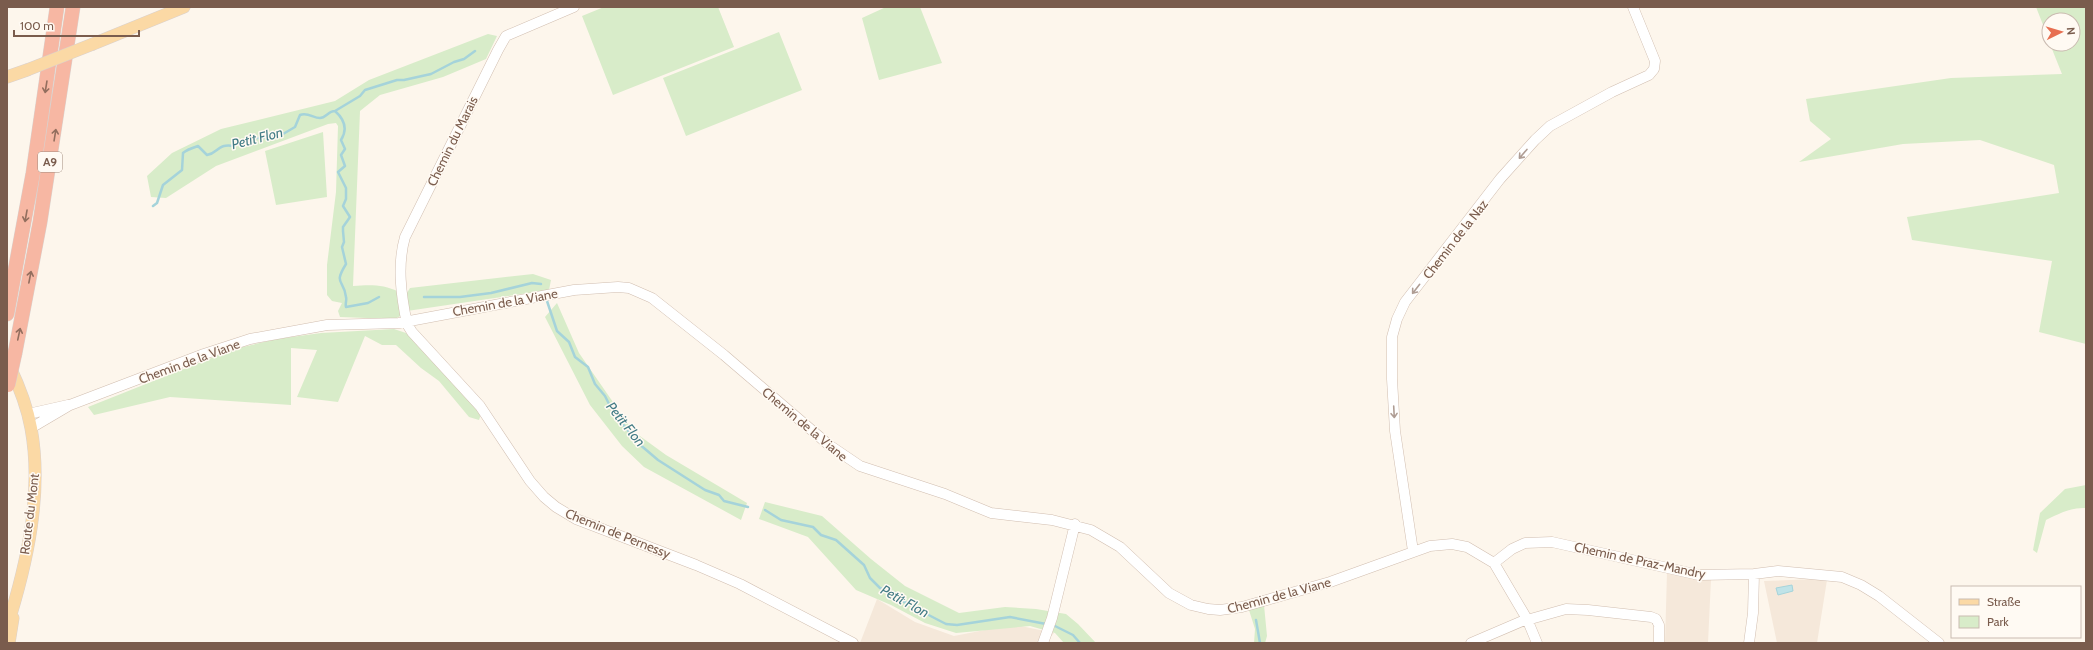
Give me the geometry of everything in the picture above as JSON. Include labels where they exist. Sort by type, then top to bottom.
[{"type":"highway","name":"A9","points":[[7,314],[33,172],[57,7]]},
{"type":"highway","name":"A9","points":[[8,387],[11,356],[48,175],[73,7]]},
{"type":"main road","points":[[7,77],[184,7]]},
{"type":"main road","name":"Route du Mont","points":[[9,643],[33,503],[35,468],[28,414],[11,356]]},
{"type":"main road","name":"Route du Mont","points":[[7,627],[15,601]]},
{"type":"street","name":"Chemin du Marais","points":[[407,320],[400,267],[401,251],[405,237],[498,50],[506,36],[574,7]]},
{"type":"street","name":"Chemin de la Naz","points":[[1413,551],[1395,431],[1392,337],[1397,319],[1406,302],[1500,180],[1550,126],[1612,92],[1649,75],[1654,69],[1655,61],[1633,7]]},
{"type":"street","name":"Chemin de la Viane","points":[[28,414],[70,405],[204,354],[250,339],[327,325],[398,323],[407,320],[574,290],[605,286],[629,288],[652,298],[724,355],[850,462],[945,494],[991,513],[1075,524],[1091,530],[1120,547],[1169,593],[1191,605],[1208,609],[1232,609],[1360,572],[1413,551],[1445,544],[1459,545],[1473,549],[1494,563],[1527,619],[1537,643]]},
{"type":"street","name":"Chemin de Pernessy","points":[[407,320],[412,332],[480,406],[530,481],[544,498],[556,507],[576,519],[696,564],[740,584],[853,643]]},
{"type":"street","name":"Chemin de la Viane","points":[[31,428],[70,405]]},
{"type":"street","points":[[1042,643],[1052,618],[1075,524]]},
{"type":"street","name":"Chemin de Praz-Mandry","points":[[1494,563],[1512,549],[1525,544],[1552,542],[1699,576],[1754,574],[1778,571],[1842,577],[1862,585],[1879,596],[1939,643]]},
{"type":"street","points":[[1749,643],[1754,598],[1754,574]]},
{"type":"street","points":[[1471,643],[1527,619],[1566,609],[1651,617],[1656,619],[1659,625],[1659,643]]},
{"type":"shaded area","points":[[1667,572],[1711,579],[1708,643],[1665,643]]},
{"type":"shaded area","points":[[1827,580],[1817,643],[1777,643],[1764,581]]},
{"type":"shaded area","points":[[877,599],[915,622],[954,636],[995,628],[1007,623],[1054,633],[1045,643],[860,643]]},
{"type":"green space","points":[[604,7],[718,7],[734,47],[613,95],[582,16]]},
{"type":"green space","points":[[886,7],[920,7],[942,63],[879,80],[862,18]]},
{"type":"green space","points":[[2036,7],[2086,7],[2086,344],[2039,332],[2052,261],[1912,240],[1907,217],[2059,193],[2054,165],[1980,140],[1903,144],[1799,162],[1831,139],[1810,121],[1806,99],[1951,78],[2062,74],[2053,52],[2081,52],[2081,12],[2041,12],[2041,20]]},
{"type":"green space","points":[[779,32],[802,90],[686,136],[663,78]]},
{"type":"green space","points":[[488,34],[497,36],[486,59],[443,77],[380,95],[360,111],[353,286],[382,286],[399,292],[402,315],[395,319],[340,317],[338,311],[342,303],[332,301],[327,295],[327,265],[336,192],[338,126],[336,123],[328,124],[216,166],[166,198],[151,197],[147,176],[172,153],[221,129],[335,101],[369,80]]},
{"type":"green space","points":[[323,132],[327,197],[276,205],[265,151]]},
{"type":"green space","points":[[533,274],[551,280],[549,290],[407,311],[405,296],[410,288]]},
{"type":"green space","points":[[557,303],[579,353],[633,431],[666,455],[747,503],[741,520],[644,467],[622,446],[590,405],[545,317]]},
{"type":"green space","points":[[394,329],[406,333],[481,414],[479,420],[469,417],[439,381],[421,368],[396,345],[382,345],[365,336],[338,402],[297,397],[317,350],[291,348],[291,405],[170,397],[94,415],[88,407],[234,349],[277,339],[321,333]]},
{"type":"green space","points":[[2086,485],[2086,508],[2060,513],[2046,520],[2037,553],[2033,550],[2040,513],[2065,489]]},
{"type":"green space","points":[[765,502],[822,516],[871,559],[905,586],[959,613],[1005,607],[1036,609],[1066,614],[1096,643],[1064,643],[1055,633],[1030,626],[956,633],[925,623],[891,605],[856,590],[808,537],[759,519]]},
{"type":"green space","points":[[1264,605],[1267,636],[1265,643],[1254,643],[1255,629],[1249,610]]},
{"type":"water","points":[[1792,585],[1793,591],[1778,595],[1776,588]]},
{"type":"waterway","points":[[335,111],[360,96],[365,90],[397,80],[404,80],[431,74],[454,62],[464,59],[475,51]]},
{"type":"waterway","name":"Petit Flon","points":[[153,206],[157,203],[163,185],[182,170],[183,153],[186,151],[198,146],[207,155],[211,154],[221,147],[228,145],[234,146],[247,138],[262,138],[283,134],[295,127],[300,115],[306,114],[320,118],[335,111],[341,117],[345,128],[341,140],[345,149],[341,155],[345,166],[338,172],[346,188],[346,199],[343,206],[350,217],[343,227],[344,242],[342,247],[346,264],[340,275],[340,282],[345,291],[346,307],[368,303],[379,297]]},
{"type":"waterway","name":"Petit Flon","points":[[424,297],[460,297],[491,293],[532,283],[541,284]]},
{"type":"waterway","name":"Petit Flon","points":[[546,298],[557,331],[569,342],[575,357],[588,367],[595,384],[605,396],[613,412],[638,443],[658,460],[705,490],[719,495],[724,501],[748,507]]},
{"type":"waterway","name":"Petit Flon","points":[[765,510],[781,520],[813,527],[821,535],[836,540],[864,565],[870,578],[880,588],[895,593],[904,602],[915,605],[919,610],[946,624],[957,625],[1010,617],[1046,624]]},
{"type":"waterway","name":"Petit Flon","points":[[1256,620],[1260,643]]},
{"type":"waterway","name":"Petit Flon","points":[[1053,625],[1073,635],[1080,643]]}]
